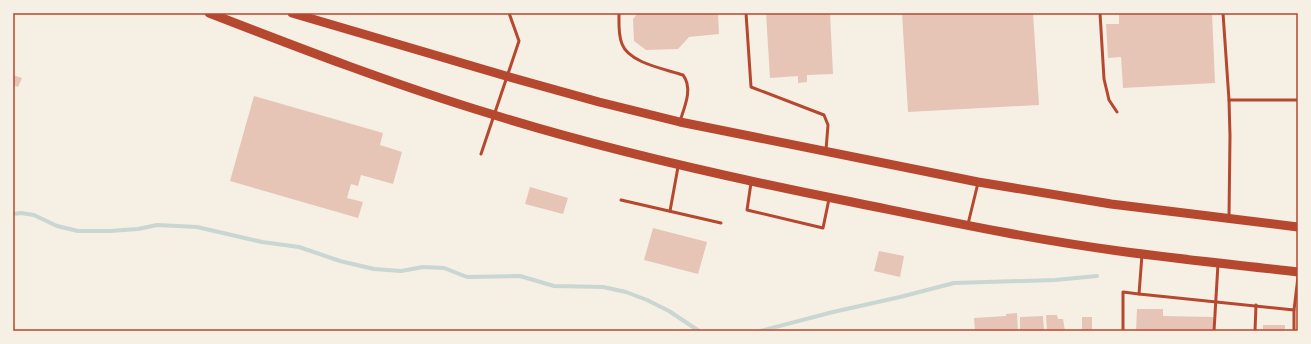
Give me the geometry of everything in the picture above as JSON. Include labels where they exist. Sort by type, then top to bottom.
[{"type":"main road","points":[[209,13],[394,82],[494,115],[678,165],[967,226],[1117,250],[1298,272]]},
{"type":"main road","points":[[292,13],[506,76],[680,122],[978,182],[1111,204],[1298,227]]},
{"type":"lane","points":[[481,154],[519,41],[509,13]]},
{"type":"lane","points":[[619,13],[620,34],[623,46],[629,53],[638,60],[683,75],[687,80],[687,98],[680,122]]},
{"type":"lane","points":[[746,13],[750,87],[824,115],[828,125],[826,152]]},
{"type":"lane","points":[[1100,13],[1104,79],[1109,100],[1117,112]]},
{"type":"lane","points":[[1223,13],[1229,100],[1229,219]]},
{"type":"lane","points":[[1229,100],[1298,100]]},
{"type":"lane","points":[[670,211],[678,165]]},
{"type":"lane","points":[[751,181],[747,210],[823,228],[829,198]]},
{"type":"lane","points":[[967,226],[978,182]]},
{"type":"lane","points":[[621,200],[721,223]]},
{"type":"lane","points":[[1139,294],[1142,253]]},
{"type":"lane","points":[[1214,331],[1218,263]]},
{"type":"lane","points":[[1294,331],[1294,310],[1298,276]]},
{"type":"lane","points":[[1123,331],[1123,292],[1294,310]]},
{"type":"lane","points":[[1255,331],[1256,305]]},
{"type":"building","points":[[638,13],[718,13],[719,34],[689,37],[678,49],[646,50],[634,41],[633,19]]},
{"type":"building","points":[[766,13],[830,13],[833,74],[807,75],[807,82],[798,83],[798,76],[770,78]]},
{"type":"building","points":[[902,13],[1033,13],[1039,105],[908,112]]},
{"type":"building","points":[[1119,13],[1212,13],[1215,83],[1123,88],[1121,57],[1108,58],[1106,24],[1119,24]]},
{"type":"building","points":[[13,75],[22,78],[18,87],[13,85]]},
{"type":"building","points":[[254,96],[383,133],[380,145],[402,152],[393,184],[361,175],[358,186],[351,184],[347,198],[363,202],[358,218],[230,181]]},
{"type":"building","points":[[530,187],[568,198],[563,214],[525,204]]},
{"type":"building","points":[[653,228],[707,242],[698,274],[644,260]]},
{"type":"building","points":[[879,251],[904,256],[900,277],[874,271]]},
{"type":"building","points":[[1137,309],[1163,309],[1163,316],[1213,317],[1213,331],[1136,331]]},
{"type":"building","points":[[1017,313],[1018,331],[975,331],[974,318],[1006,316],[1006,314]]},
{"type":"building","points":[[1046,315],[1057,315],[1058,319],[1063,319],[1065,331],[1047,331]]},
{"type":"building","points":[[1043,316],[1044,331],[1020,331],[1020,317]]},
{"type":"building","points":[[1082,317],[1092,317],[1092,331],[1082,331]]},
{"type":"building","points":[[1263,325],[1285,325],[1285,331],[1263,331]]},
{"type":"waterway","points":[[13,214],[21,213],[34,215],[57,226],[78,231],[138,229],[157,225],[197,227],[262,242],[299,247],[340,261],[374,269],[401,271],[423,267],[444,268],[467,277],[520,276],[554,286],[603,287],[626,292],[647,300],[669,311],[699,331]]},
{"type":"waterway","points":[[760,331],[954,283],[1055,280],[1097,276]]}]
